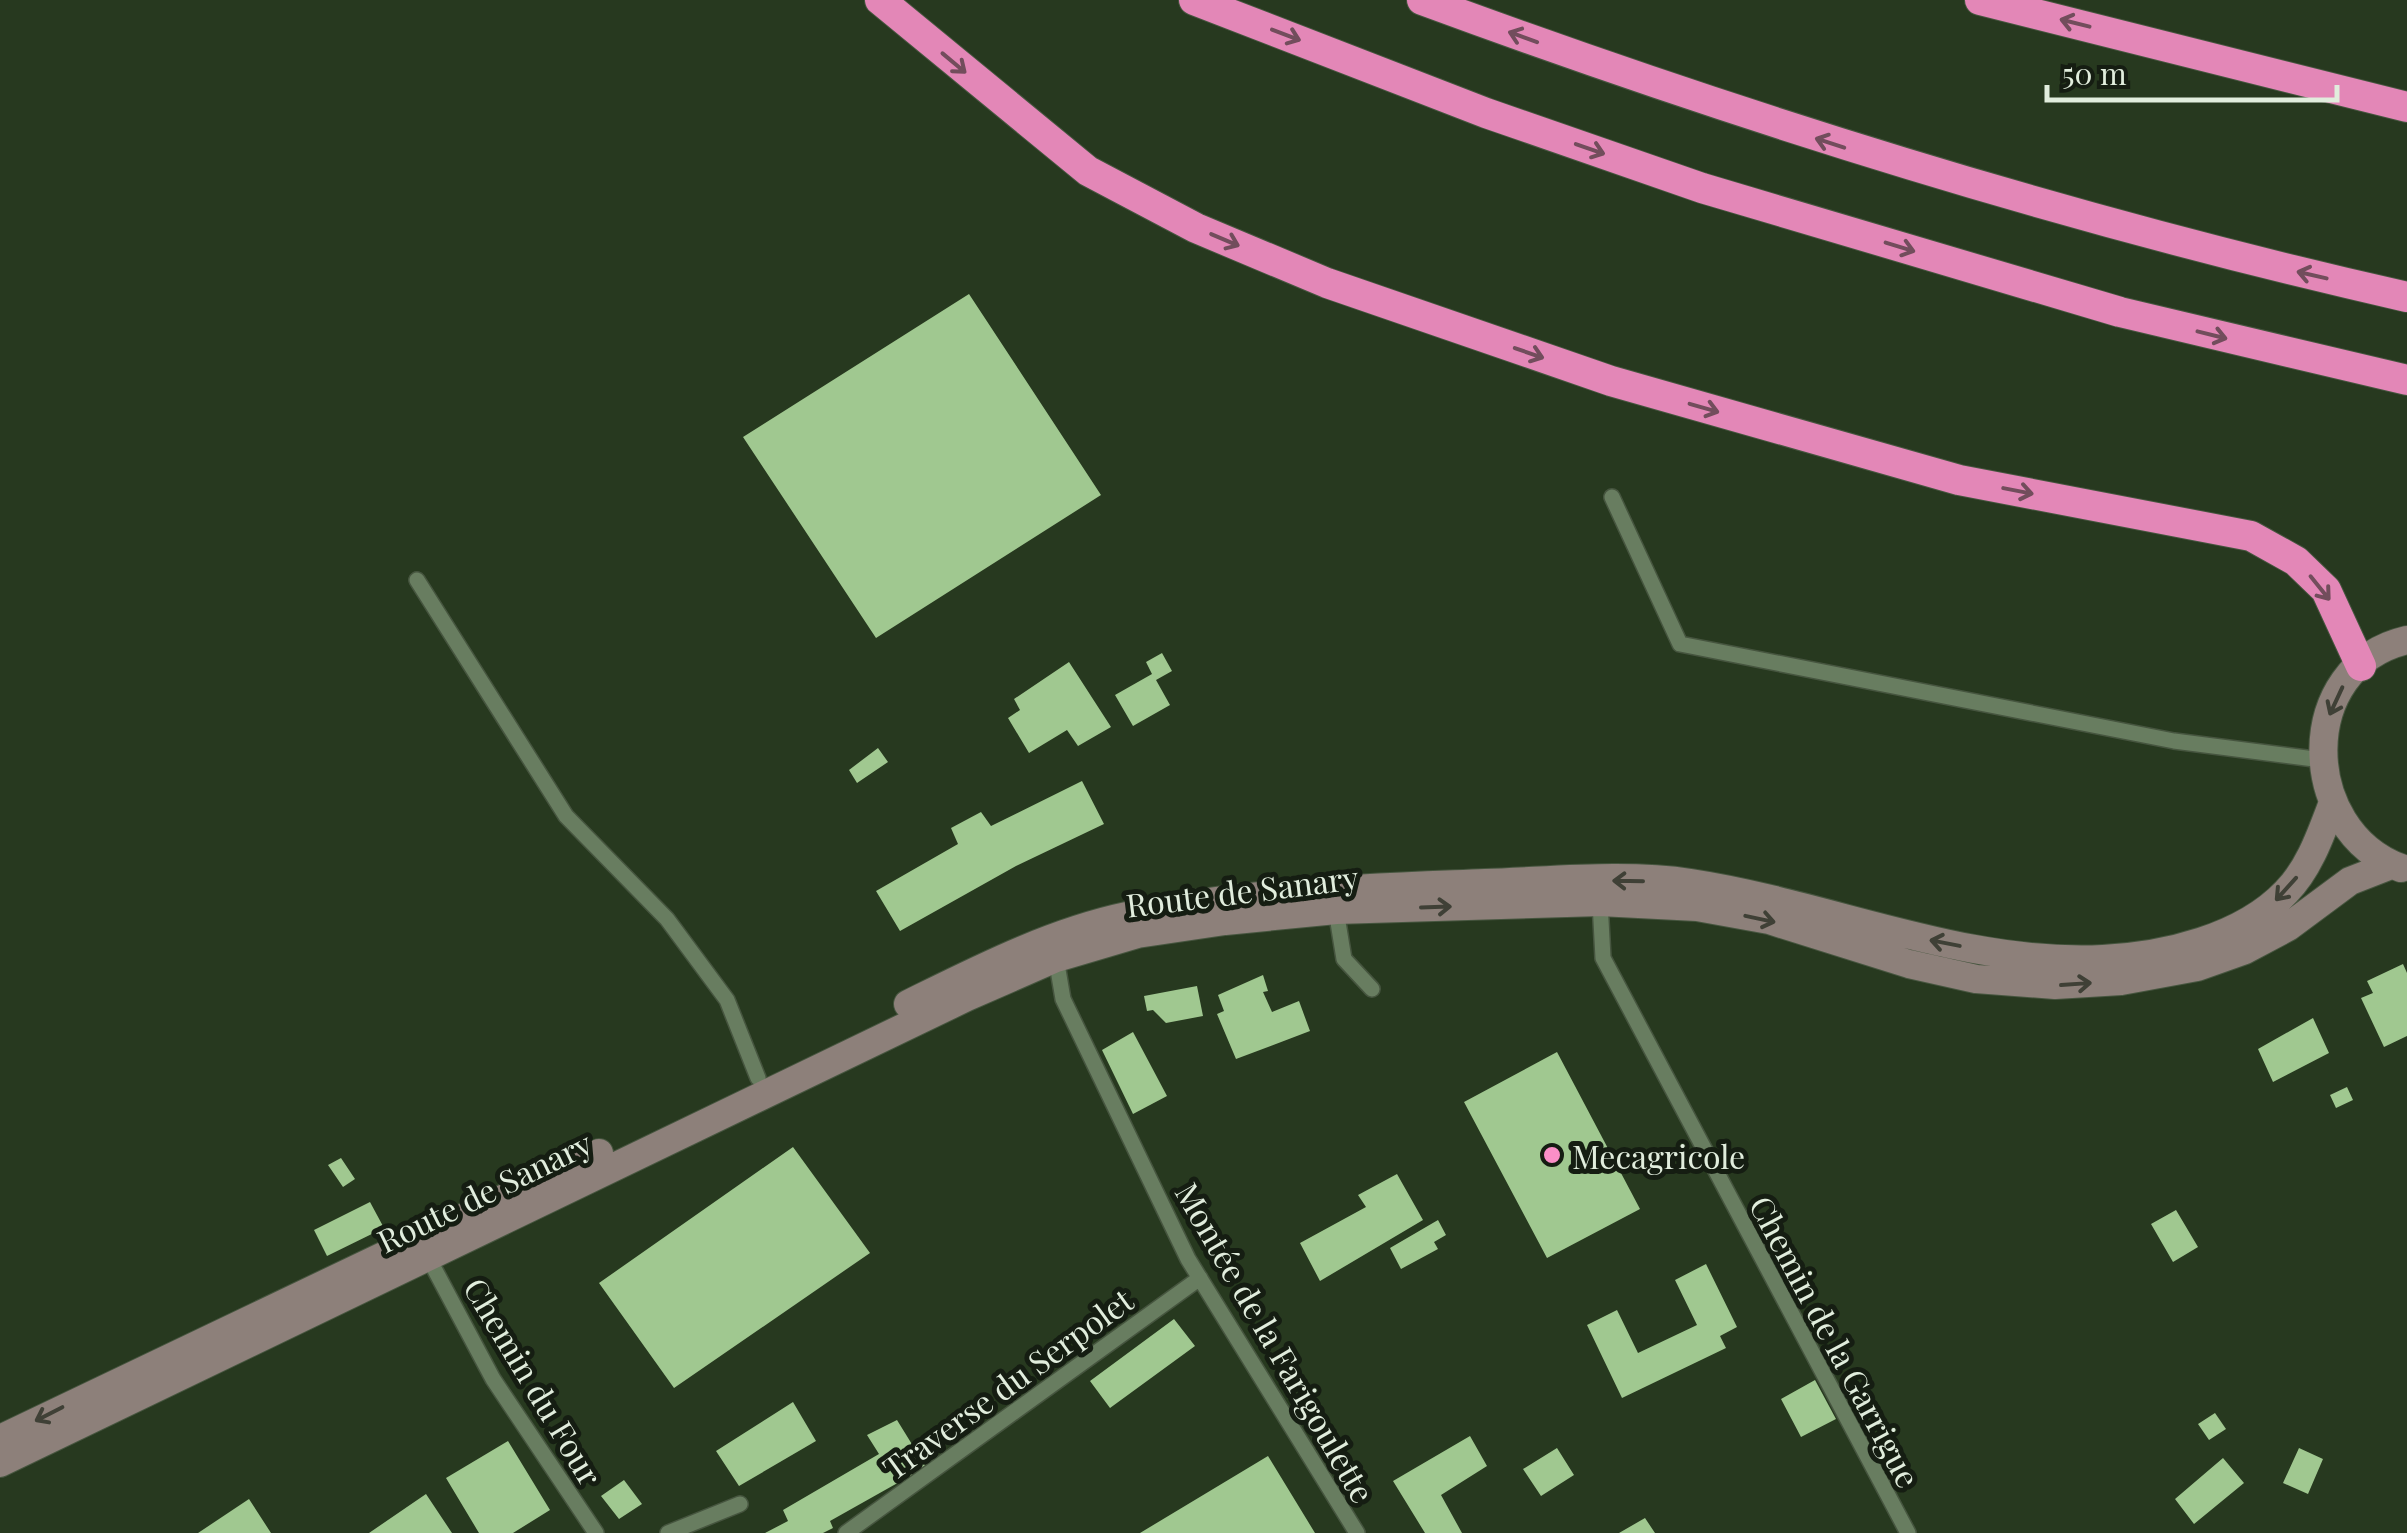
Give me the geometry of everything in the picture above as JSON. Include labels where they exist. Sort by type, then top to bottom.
[{"type":"highway","points":[[880,0],[1088,171],[1196,228],[1327,283],[1610,381],[1960,480],[2252,536],[2296,561],[2326,590],[2361,666]]},
{"type":"highway","points":[[1194,0],[1486,113],[1702,188],[2120,312],[2407,380]]},
{"type":"highway","points":[[1422,0],[1629,76],[2021,201],[2252,262],[2407,296]]},
{"type":"highway","points":[[1980,0],[2407,108]]},
{"type":"main road","points":[[2399,868],[2366,850],[2332,804],[2322,760],[2330,709],[2361,666],[2407,640]]},
{"type":"main road","name":"Route de Sanary","points":[[0,1440],[958,980],[1062,936],[1126,916],[1323,890],[1564,880],[1686,882],[1790,900],[1925,939],[2011,956],[2104,959],[2193,944],[2248,922],[2288,891],[2315,850],[2332,804]]},
{"type":"main road","name":"Route de Sanary","points":[[0,1463],[1056,958],[1136,934],[1336,910],[1600,902],[1697,908],[1769,920],[1909,964],[1976,979],[2055,985],[2121,980],[2197,967],[2288,927],[2350,880],[2399,868]]},
{"type":"lane","points":[[1612,497],[1680,644],[2174,741],[2322,760]]},
{"type":"lane","points":[[418,580],[566,816],[667,919],[727,1000],[758,1078]]},
{"type":"lane","name":"Chemin de la Garrigue","points":[[1600,902],[1602,958],[1908,1533]]},
{"type":"lane","points":[[1336,910],[1344,959],[1372,989]]},
{"type":"lane","name":"Montée de la Farigoulette","points":[[1056,958],[1064,998],[1200,1278],[1357,1533]]},
{"type":"lane","name":"Chemin du Four","points":[[428,1257],[494,1379],[596,1533]]},
{"type":"lane","name":"Traverse du Serpolet","points":[[846,1533],[1200,1278]]},
{"type":"lane","points":[[668,1533],[740,1504]]},
{"type":"building","points":[[969,294],[1101,495],[876,638],[743,437]]},
{"type":"building","points":[[1162,653],[1172,671],[1156,680],[1170,705],[1133,726],[1115,695],[1152,674],[1146,662]]},
{"type":"building","points":[[1069,662],[1111,727],[1078,746],[1067,730],[1029,753],[1008,718],[1020,710],[1014,699]]},
{"type":"building","points":[[878,748],[888,762],[857,783],[849,770]]},
{"type":"building","points":[[1082,781],[1104,824],[1016,866],[900,931],[876,891],[958,844],[951,828],[981,812],[991,826]]},
{"type":"building","points":[[2403,964],[2407,973],[2407,1036],[2384,1047],[2361,998],[2373,993],[2367,981]]},
{"type":"building","points":[[1263,975],[1268,991],[1263,992],[1272,1012],[1299,1001],[1310,1031],[1236,1059],[1217,1014],[1224,1011],[1218,995]]},
{"type":"building","points":[[1197,986],[1203,1016],[1166,1023],[1153,1010],[1147,1011],[1144,996]]},
{"type":"building","points":[[2313,1018],[2329,1053],[2273,1082],[2258,1049]]},
{"type":"building","points":[[1133,1032],[1167,1096],[1133,1114],[1102,1050]]},
{"type":"building","name":"Mecagricole","points":[[1557,1052],[1640,1209],[1547,1258],[1464,1102]]},
{"type":"building","points":[[2347,1087],[2353,1100],[2336,1108],[2330,1095]]},
{"type":"building","points":[[793,1147],[870,1253],[674,1388],[599,1283]]},
{"type":"building","points":[[341,1158],[355,1179],[343,1187],[328,1165]]},
{"type":"building","points":[[1397,1174],[1423,1220],[1320,1281],[1300,1243],[1366,1207],[1358,1195]]},
{"type":"building","points":[[370,1202],[384,1228],[327,1256],[314,1230]]},
{"type":"building","points":[[2176,1210],[2198,1247],[2173,1262],[2151,1224]]},
{"type":"building","points":[[1438,1220],[1446,1235],[1434,1242],[1438,1249],[1401,1269],[1390,1248]]},
{"type":"building","points":[[1706,1264],[1737,1327],[1720,1336],[1726,1348],[1622,1398],[1587,1325],[1617,1310],[1638,1353],[1697,1325],[1675,1280]]},
{"type":"building","points":[[1174,1319],[1195,1346],[1110,1408],[1090,1381]]},
{"type":"building","points":[[1815,1380],[1836,1419],[1801,1437],[1781,1399]]},
{"type":"building","points":[[793,1402],[816,1441],[739,1486],[716,1451]]},
{"type":"building","points":[[2215,1413],[2226,1429],[2209,1440],[2198,1424]]},
{"type":"building","points":[[897,1420],[926,1467],[830,1521],[833,1528],[823,1533],[765,1533],[788,1521],[783,1510],[879,1454],[867,1435]]},
{"type":"building","points":[[1470,1436],[1487,1466],[1441,1495],[1462,1533],[1425,1533],[1393,1481]]},
{"type":"building","points":[[508,1441],[550,1510],[513,1533],[479,1533],[446,1478]]},
{"type":"building","points":[[1557,1448],[1574,1475],[1541,1496],[1523,1469]]},
{"type":"building","points":[[2299,1448],[2323,1459],[2308,1494],[2283,1483]]},
{"type":"building","points":[[1268,1456],[1315,1533],[1140,1533]]},
{"type":"building","points":[[2223,1458],[2244,1483],[2194,1524],[2175,1499]]},
{"type":"building","points":[[624,1480],[642,1504],[619,1519],[601,1496]]},
{"type":"building","points":[[426,1494],[452,1533],[369,1533]]},
{"type":"building","points":[[249,1499],[271,1533],[198,1533]]},
{"type":"building","points":[[1645,1518],[1655,1533],[1619,1533]]},
{"type":"place","name":"Mecagricole","points":[[1552,1155]]}]
